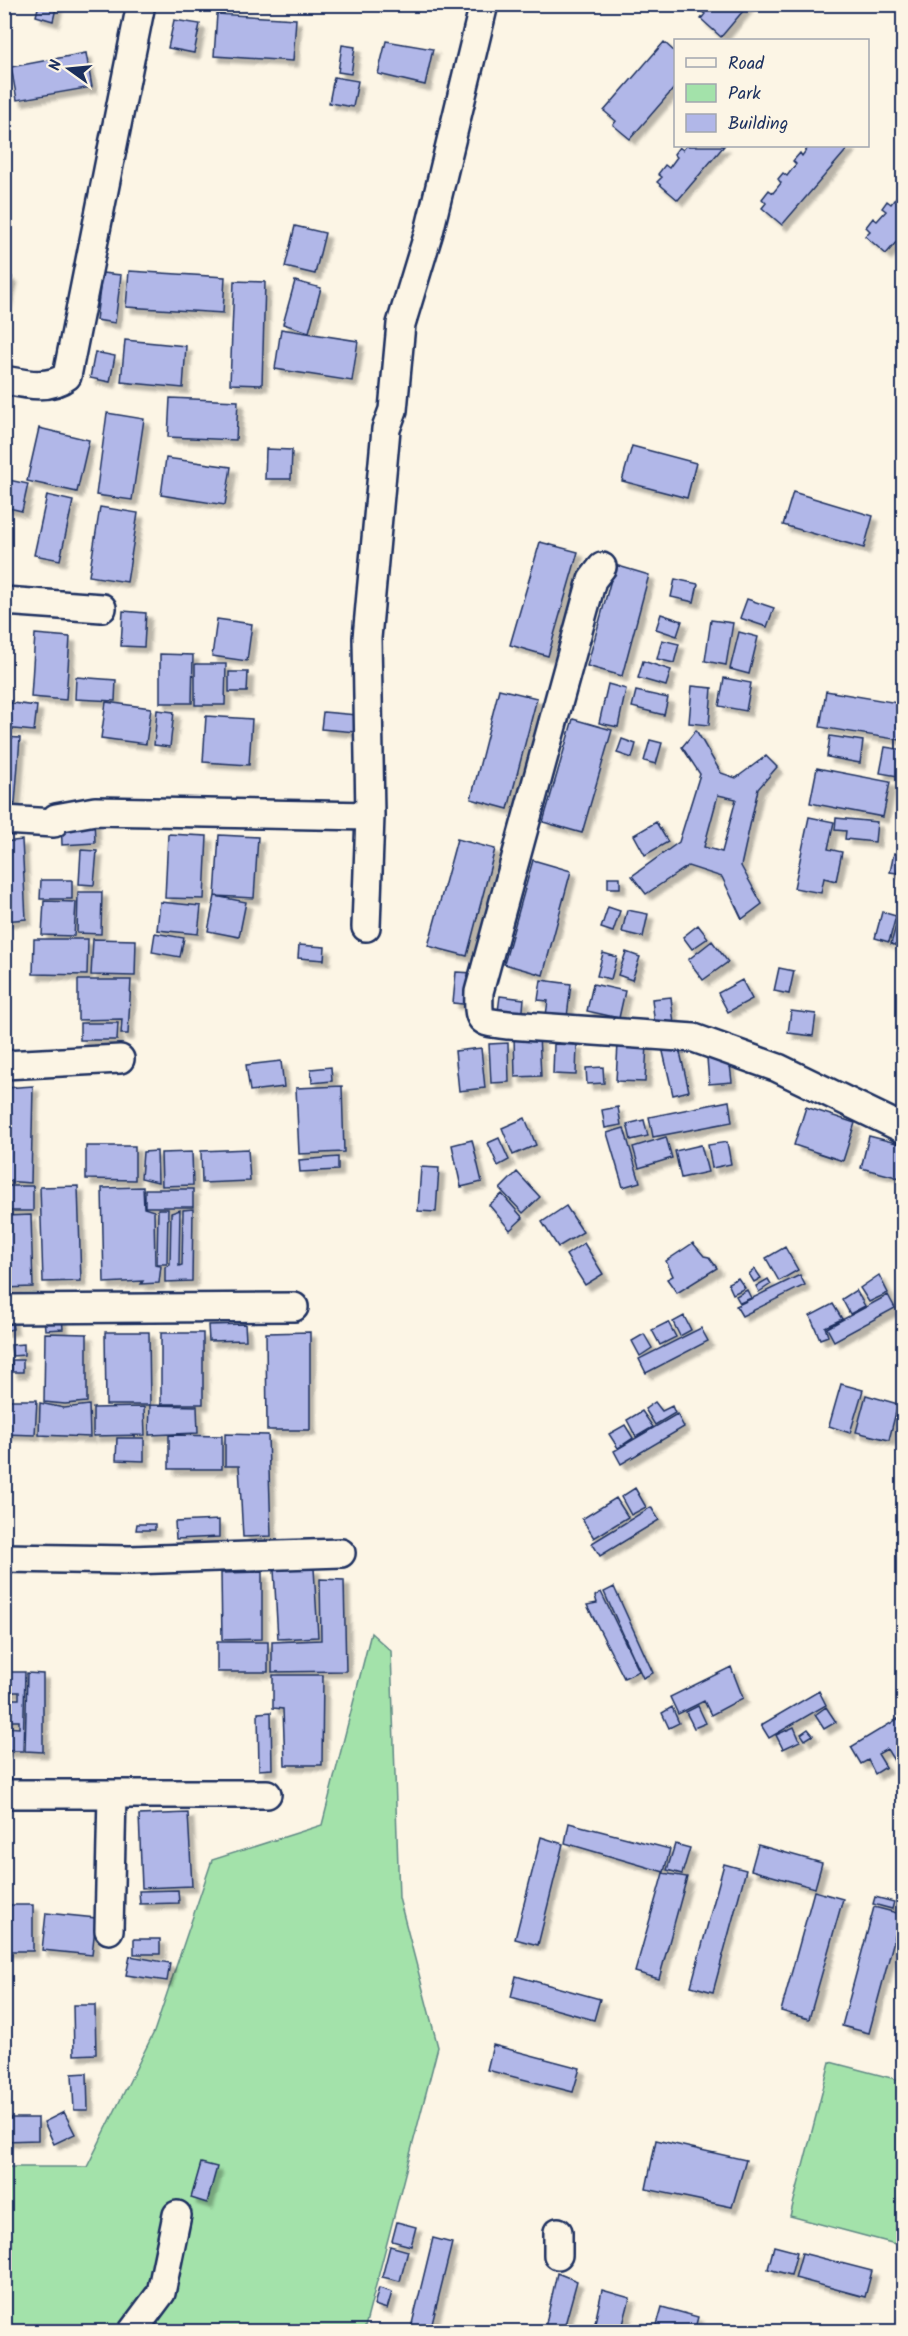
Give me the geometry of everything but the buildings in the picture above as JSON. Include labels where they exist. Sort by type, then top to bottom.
[{"type":"street","points":[[4,380],[37,386],[62,380],[67,376],[141,4]]},
{"type":"street","points":[[366,927],[370,816],[367,638],[386,429],[393,410],[402,324],[429,232],[484,4]]},
{"type":"street","points":[[602,567],[592,580],[479,992],[478,1014],[480,1019],[484,1023],[694,1038],[778,1068],[903,1129]]},
{"type":"street","points":[[4,601],[102,608]]},
{"type":"street","points":[[4,820],[54,823],[56,818],[95,811],[370,816]]},
{"type":"street","points":[[4,1065],[120,1059]]},
{"type":"street","points":[[4,1308],[294,1307]]},
{"type":"street","points":[[4,1558],[130,1560],[341,1553]]},
{"type":"street","points":[[4,1794],[267,1794]]},
{"type":"street","points":[[108,1930],[112,1794]]},
{"type":"street","points":[[132,2331],[161,2293],[177,2216]]},
{"type":"green space","points":[[371,1633],[391,1651],[399,1898],[438,2047],[364,2331],[5,2332],[5,2167],[87,2167],[154,2032],[212,1860],[322,1825]]},
{"type":"green space","points":[[830,2062],[903,2081],[903,2246],[790,2216]]}]
